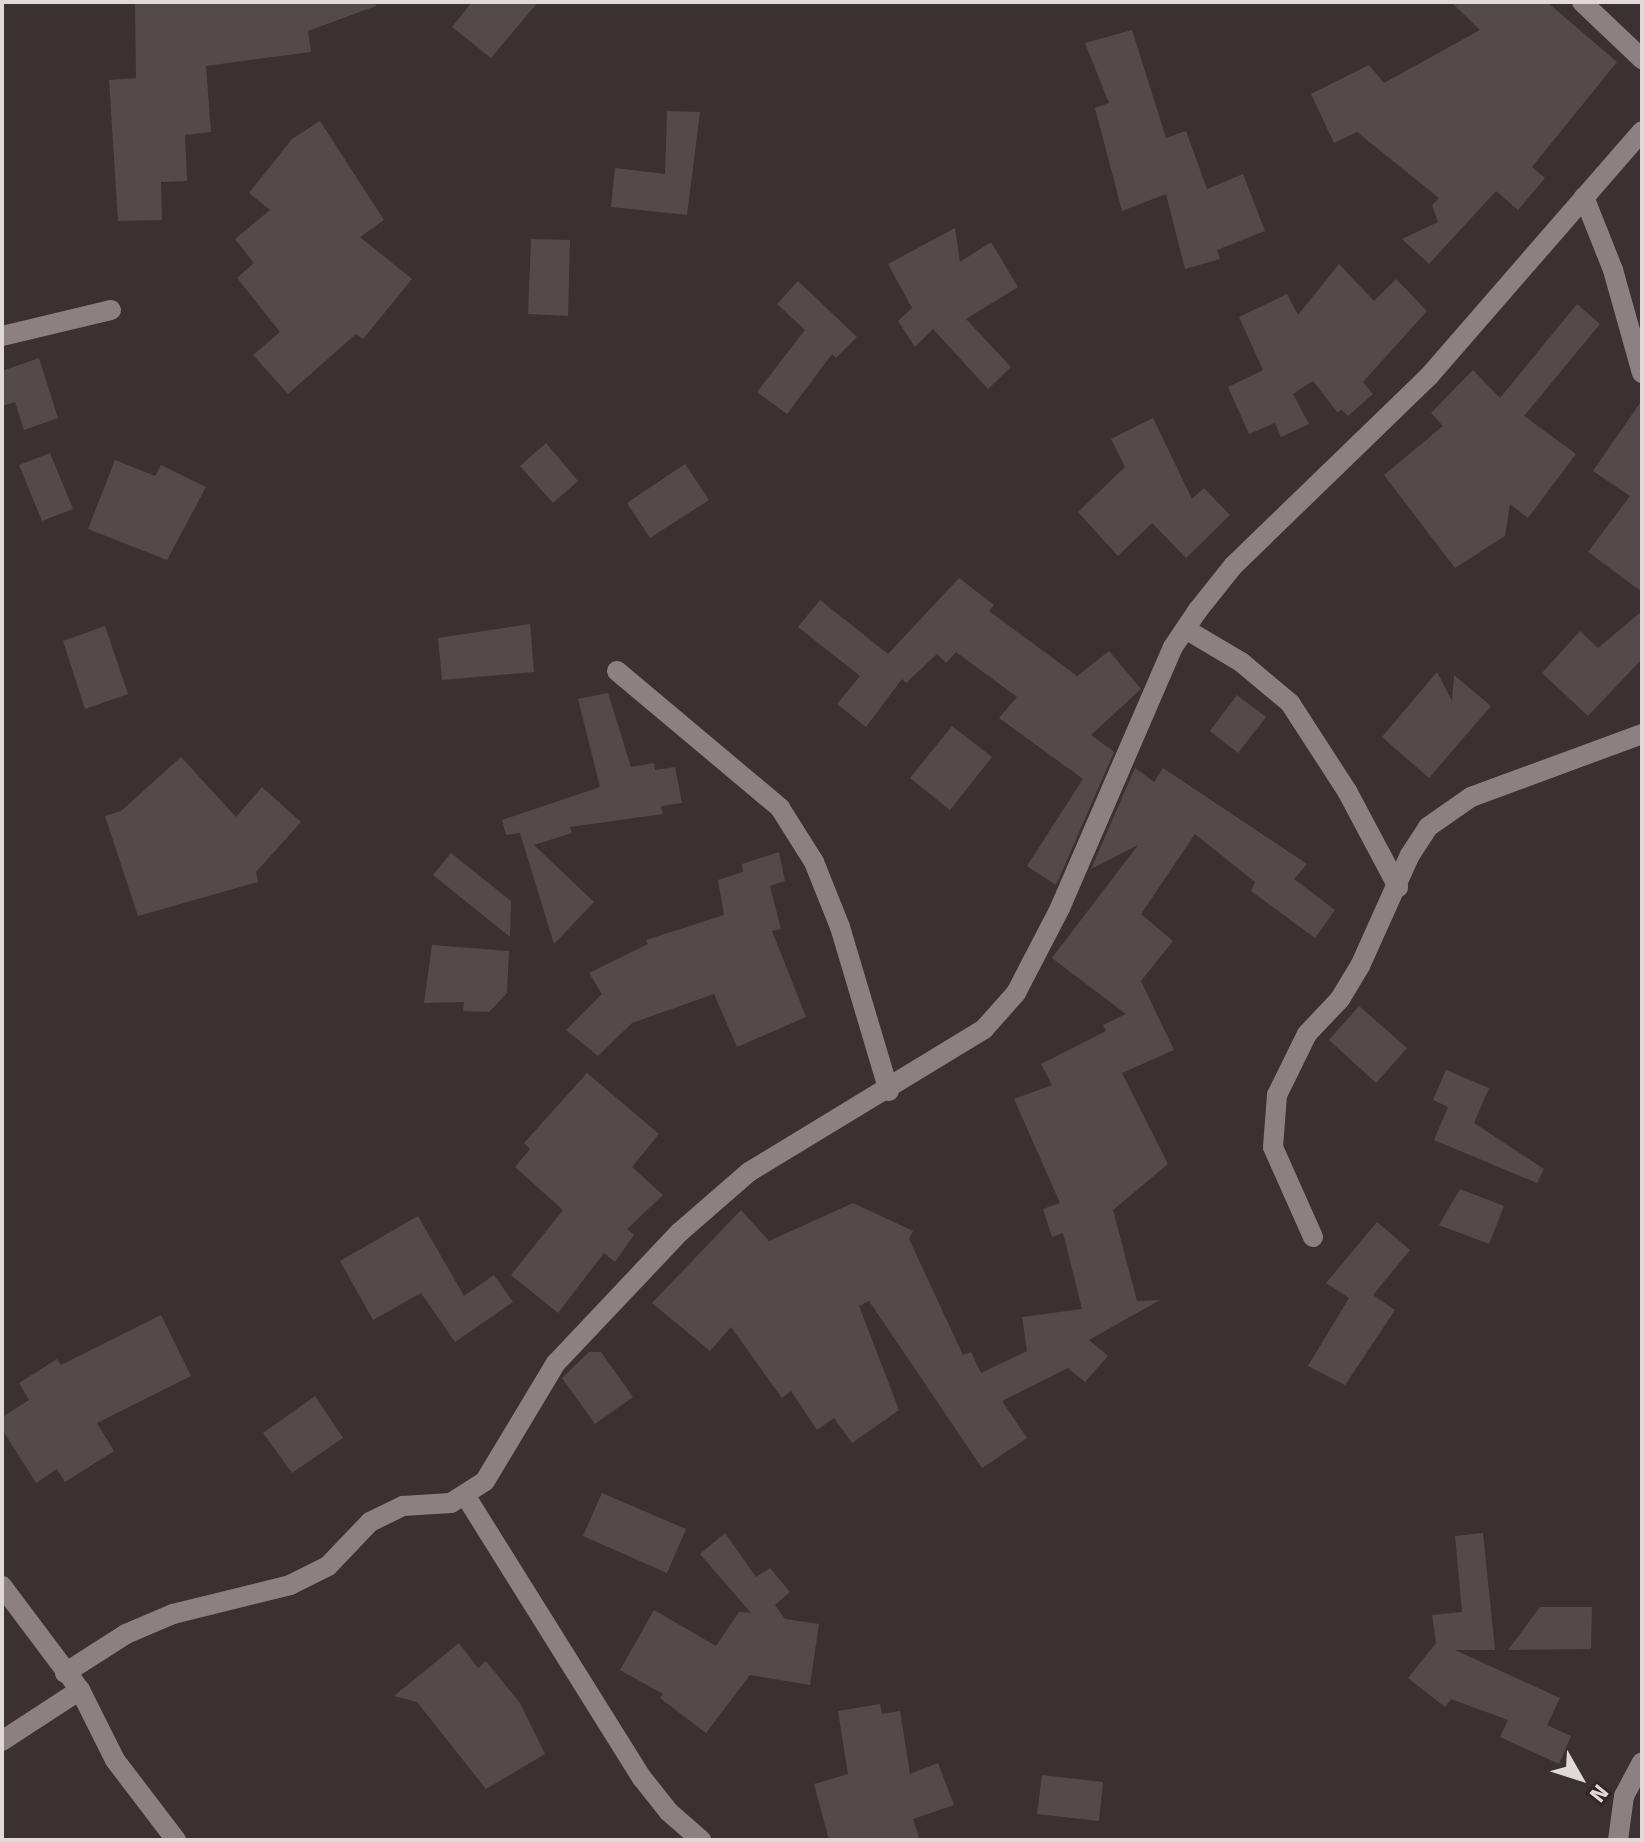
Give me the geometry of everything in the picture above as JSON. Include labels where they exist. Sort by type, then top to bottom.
[{"type":"street","points":[[1582,2],[1642,59]]},
{"type":"street","points":[[65,1673],[126,1634],[173,1614],[290,1585],[328,1566],[370,1522],[403,1506],[451,1503],[485,1481],[504,1457],[524,1411],[565,1351],[680,1232],[749,1172],[889,1091],[984,1029],[1016,993],[1060,908],[1173,647],[1233,566],[1430,375],[1642,131]]},
{"type":"street","points":[[1584,197],[1613,270],[1642,373]]},
{"type":"street","points":[[2,336],[111,310]]},
{"type":"street","points":[[1187,630],[1241,662],[1290,703],[1347,791],[1398,887]]},
{"type":"street","points":[[617,671],[780,808],[814,862],[840,927],[889,1091]]},
{"type":"street","points":[[1313,1237],[1273,1147],[1277,1095],[1307,1034],[1340,999],[1360,966],[1428,827],[1471,797],[1642,734]]},
{"type":"street","points":[[465,1495],[642,1778],[669,1812],[701,1840]]},
{"type":"street","points":[[2,1586],[80,1690],[115,1760],[176,1840]]},
{"type":"street","points":[[2,1741],[80,1690]]},
{"type":"street","points":[[1618,1840],[1624,1796],[1642,1762]]},
{"type":"building","points":[[135,2],[375,2],[376,6],[308,31],[311,52],[206,66],[211,132],[185,135],[187,181],[161,182],[162,220],[118,221],[109,80],[136,78]]},
{"type":"building","points":[[472,2],[538,2],[491,58],[452,27]]},
{"type":"building","points":[[1451,2],[1547,2],[1617,62],[1532,167],[1545,178],[1518,210],[1496,191],[1429,264],[1402,239],[1438,222],[1432,205],[1439,198],[1357,132],[1334,143],[1311,94],[1369,65],[1384,83],[1480,30]]},
{"type":"building","points":[[1132,30],[1166,138],[1186,131],[1207,189],[1243,174],[1265,231],[1217,250],[1220,259],[1185,269],[1166,194],[1122,211],[1095,108],[1109,103],[1085,43]]},
{"type":"building","points":[[667,111],[700,112],[687,215],[611,207],[615,168],[665,174]]},
{"type":"building","points":[[320,121],[384,220],[360,237],[412,279],[363,339],[356,334],[288,394],[253,355],[280,332],[237,278],[254,263],[235,239],[270,210],[249,193],[292,139]]},
{"type":"building","points":[[955,228],[960,262],[991,242],[1018,287],[966,319],[1011,367],[988,389],[933,329],[915,347],[898,321],[912,308],[888,264]]},
{"type":"building","points":[[531,239],[570,240],[568,316],[528,314]]},
{"type":"building","points":[[1339,264],[1374,301],[1396,279],[1427,311],[1363,382],[1373,394],[1348,416],[1342,410],[1337,412],[1313,381],[1293,394],[1309,424],[1281,437],[1275,423],[1249,434],[1228,387],[1263,370],[1239,317],[1287,294],[1298,315]]},
{"type":"building","points":[[798,281],[857,337],[836,358],[832,354],[787,414],[757,392],[805,330],[777,304]]},
{"type":"building","points":[[1577,304],[1600,324],[1524,416],[1576,454],[1528,518],[1510,504],[1505,536],[1455,568],[1384,475],[1443,426],[1431,413],[1473,370],[1500,398]]},
{"type":"building","points":[[39,358],[58,418],[24,430],[15,402],[2,406],[2,371]]},
{"type":"building","points":[[1642,400],[1642,592],[1588,552],[1630,496],[1593,471]]},
{"type":"building","points":[[1153,418],[1192,499],[1204,488],[1230,515],[1186,558],[1152,523],[1118,556],[1078,512],[1125,467],[1111,439]]},
{"type":"building","points":[[546,443],[578,481],[553,503],[520,466]]},
{"type":"building","points":[[50,453],[73,509],[42,521],[19,465]]},
{"type":"building","points":[[115,460],[155,476],[161,465],[206,487],[167,560],[88,529]]},
{"type":"building","points":[[685,464],[709,500],[650,538],[627,503]]},
{"type":"building","points":[[959,578],[994,605],[989,611],[1077,676],[1109,651],[1141,689],[1091,735],[1114,752],[1056,885],[1027,866],[1083,779],[999,718],[1017,697],[956,652],[946,663],[937,654],[906,683],[902,679],[866,727],[837,704],[860,676],[798,627],[820,600],[888,654]]},
{"type":"building","points":[[1642,611],[1642,659],[1588,716],[1542,673],[1580,631],[1598,648]]},
{"type":"building","points":[[530,624],[534,672],[442,680],[438,638]]},
{"type":"building","points":[[105,626],[128,694],[85,709],[63,641]]},
{"type":"building","points":[[1437,672],[1452,701],[1454,675],[1491,706],[1429,778],[1382,737]]},
{"type":"building","points":[[608,693],[631,767],[654,763],[655,770],[675,767],[682,803],[661,806],[663,814],[570,827],[572,833],[534,845],[594,902],[554,944],[520,833],[506,835],[502,820],[600,787],[578,699]]},
{"type":"building","points":[[1237,695],[1266,717],[1238,753],[1210,731]]},
{"type":"building","points":[[952,726],[992,757],[950,810],[910,778]]},
{"type":"building","points":[[181,757],[236,817],[262,787],[301,822],[256,872],[258,882],[138,916],[105,816],[121,811]]},
{"type":"building","points":[[1135,768],[1154,782],[1163,768],[1307,864],[1294,879],[1335,910],[1315,938],[1251,891],[1255,882],[1195,834],[1141,914],[1173,941],[1141,981],[1174,1050],[1122,1073],[1168,1164],[1113,1210],[1137,1301],[1160,1300],[1089,1340],[1108,1356],[1085,1382],[1068,1368],[1002,1401],[1027,1438],[982,1468],[869,1301],[859,1306],[899,1410],[852,1443],[834,1418],[817,1430],[791,1391],[782,1398],[731,1327],[710,1351],[652,1303],[741,1210],[769,1241],[853,1203],[913,1231],[909,1239],[963,1355],[971,1352],[981,1373],[1027,1351],[1022,1317],[1082,1309],[1063,1233],[1052,1237],[1043,1209],[1060,1203],[1014,1099],[1052,1085],[1041,1064],[1106,1031],[1103,1025],[1126,1014],[1052,958],[1138,845],[1091,869]]},
{"type":"building","points":[[779,852],[785,881],[770,886],[781,929],[772,931],[806,1017],[737,1047],[714,994],[632,1023],[598,1056],[566,1030],[602,994],[589,973],[648,944],[646,940],[724,915],[718,880],[743,872],[742,864]]},
{"type":"building","points":[[451,853],[511,901],[510,937],[433,875]]},
{"type":"building","points":[[432,945],[509,951],[507,993],[489,1012],[463,1011],[464,1002],[424,1003]]},
{"type":"building","points":[[1359,1006],[1407,1048],[1376,1083],[1329,1040]]},
{"type":"building","points":[[1446,1070],[1489,1088],[1474,1123],[1544,1169],[1537,1183],[1434,1140],[1448,1107],[1433,1100]]},
{"type":"building","points":[[587,1073],[659,1134],[632,1167],[663,1195],[627,1229],[634,1235],[615,1262],[604,1253],[558,1313],[511,1275],[563,1210],[515,1167],[530,1149],[524,1143]]},
{"type":"building","points":[[1460,1189],[1504,1206],[1489,1244],[1439,1225]]},
{"type":"building","points":[[418,1216],[464,1296],[494,1275],[513,1302],[455,1342],[421,1293],[373,1320],[340,1261]]},
{"type":"building","points":[[1377,1222],[1410,1250],[1373,1295],[1395,1310],[1345,1385],[1308,1366],[1349,1298],[1326,1283]]},
{"type":"building","points":[[161,1315],[191,1376],[97,1423],[114,1451],[65,1482],[57,1469],[36,1483],[2,1429],[2,1417],[29,1400],[19,1383],[57,1359],[61,1365]]},
{"type":"building","points":[[589,1352],[601,1352],[633,1397],[595,1424],[562,1378]]},
{"type":"building","points":[[315,1396],[343,1438],[292,1473],[263,1433]]},
{"type":"building","points":[[602,1493],[686,1529],[667,1573],[583,1536]]},
{"type":"building","points":[[725,1533],[756,1577],[770,1568],[790,1592],[775,1605],[785,1619],[819,1624],[810,1685],[750,1675],[706,1733],[660,1698],[663,1694],[620,1670],[654,1610],[716,1646],[739,1612],[751,1613],[700,1554]]},
{"type":"building","points":[[1483,1533],[1495,1650],[1455,1650],[1560,1698],[1547,1725],[1571,1736],[1559,1764],[1500,1737],[1508,1720],[1451,1699],[1445,1707],[1408,1678],[1436,1643],[1432,1615],[1462,1612],[1455,1536]]},
{"type":"building","points":[[1540,1607],[1592,1607],[1591,1649],[1508,1650]]},
{"type":"building","points":[[459,1643],[478,1668],[486,1661],[520,1703],[545,1754],[486,1789],[417,1702],[394,1696]]},
{"type":"building","points":[[880,1704],[882,1714],[900,1711],[910,1774],[938,1763],[954,1805],[913,1819],[920,1840],[829,1840],[814,1784],[848,1774],[838,1711]]},
{"type":"building","points":[[1042,1775],[1103,1782],[1099,1821],[1037,1814]]}]
